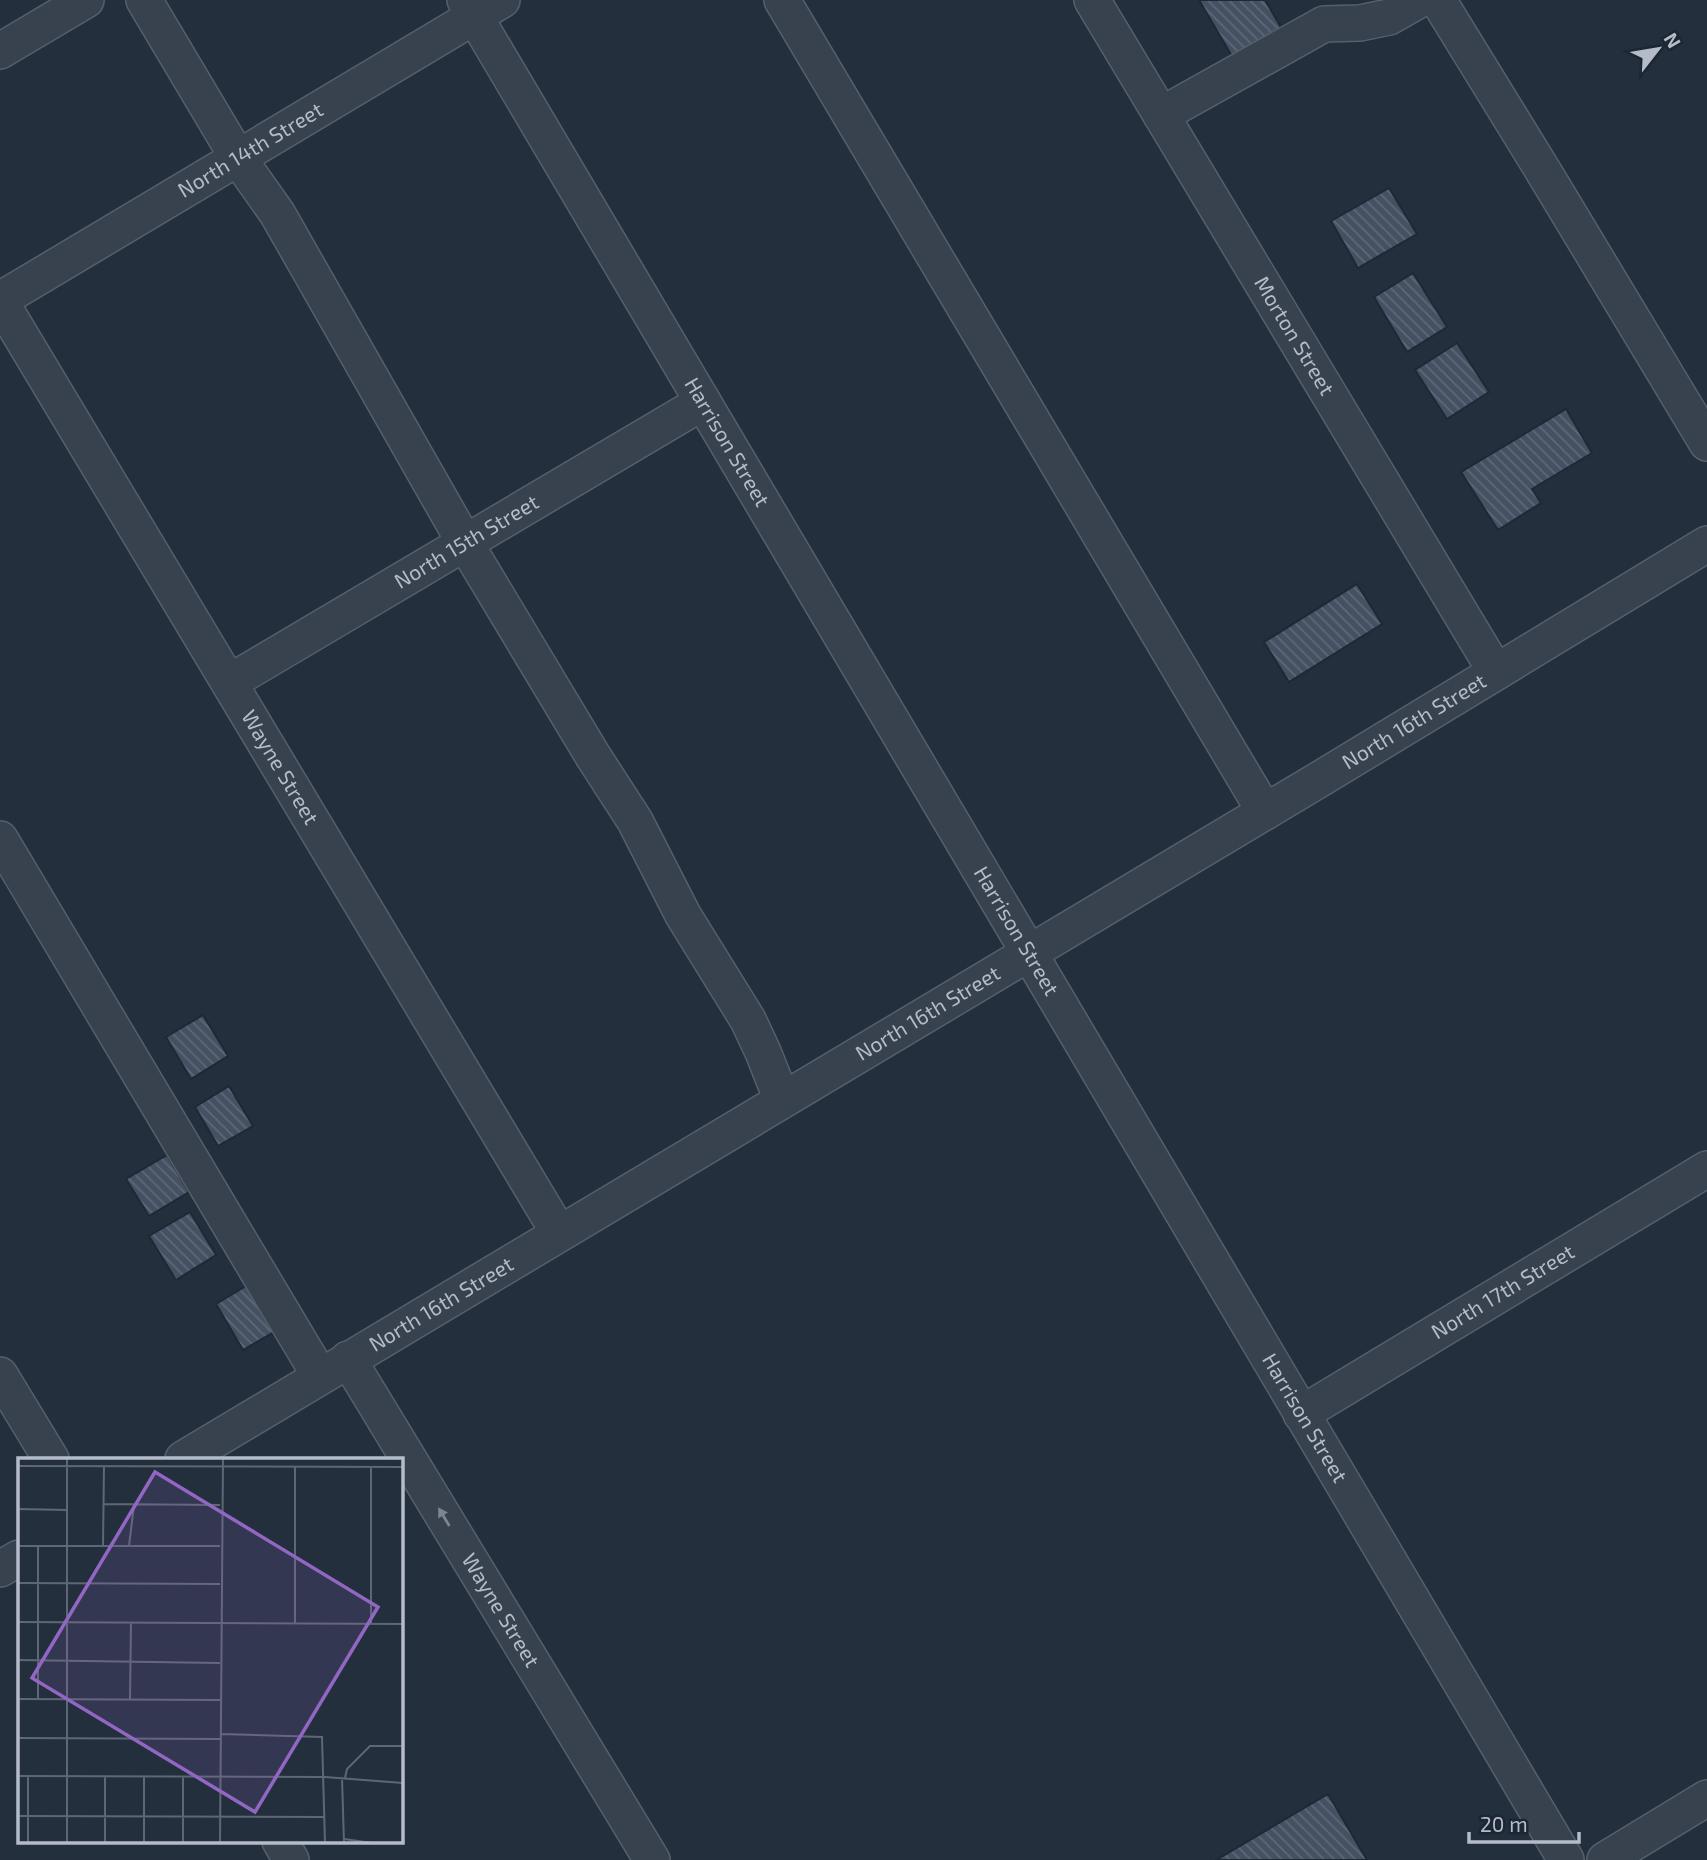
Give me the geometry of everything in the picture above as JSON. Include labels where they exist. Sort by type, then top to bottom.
[{"type":"street","points":[[0,51],[86,0]]},
{"type":"street","points":[[144,0],[238,158],[277,213],[465,543],[635,821],[683,915],[748,1020],[782,1100]]},
{"type":"street","points":[[782,0],[1265,812]]},
{"type":"street","name":"Morton Street","points":[[1092,0],[1496,672]]},
{"type":"street","points":[[1161,115],[1324,24],[1360,23],[1388,17],[1419,0]]},
{"type":"street","points":[[1437,0],[1707,443]]},
{"type":"street","name":"North 14th Street","points":[[0,300],[238,158],[481,5]]},
{"type":"street","name":"Harrison Street","points":[[481,5],[703,402],[1566,1860]]},
{"type":"street","name":"Wayne Street","points":[[0,300],[559,1233]]},
{"type":"street","name":"North 15th Street","points":[[230,682],[703,402]]},
{"type":"street","name":"North 16th Street","points":[[185,1458],[1265,812],[1707,544]]},
{"type":"street","name":"Wayne Street","points":[[0,839],[394,1458]]},
{"type":"street","name":"North 17th Street","points":[[1301,1414],[1707,1169]]},
{"type":"street","points":[[0,1375],[50,1458]]},
{"type":"street","name":"Wayne Street","points":[[402,1470],[555,1701],[652,1860]]},
{"type":"street","points":[[0,1569],[18,1559]]},
{"type":"street","points":[[1605,1860],[1707,1798]]},
{"type":"street","points":[[281,1842],[291,1860]]},
{"type":"building","points":[[1199,0],[1265,0],[1282,29],[1233,58]]},
{"type":"building","points":[[1389,188],[1417,234],[1358,268],[1331,221]]},
{"type":"building","points":[[1413,273],[1447,327],[1407,352],[1374,297]]},
{"type":"building","points":[[1457,343],[1489,392],[1447,419],[1415,370]]},
{"type":"building","points":[[1566,409],[1592,453],[1532,489],[1541,503],[1498,530],[1461,472]]},
{"type":"building","points":[[1357,584],[1382,624],[1289,682],[1264,642]]},
{"type":"building","points":[[203,1015],[228,1056],[191,1079],[166,1037]]},
{"type":"building","points":[[229,1086],[253,1126],[218,1146],[195,1107]]},
{"type":"building","points":[[167,1155],[189,1192],[149,1216],[126,1179]]},
{"type":"building","points":[[190,1212],[216,1255],[176,1280],[149,1236]]},
{"type":"building","points":[[246,1286],[274,1332],[243,1350],[216,1304]]},
{"type":"building","points":[[1328,1794],[1367,1860],[1216,1860]]}]
